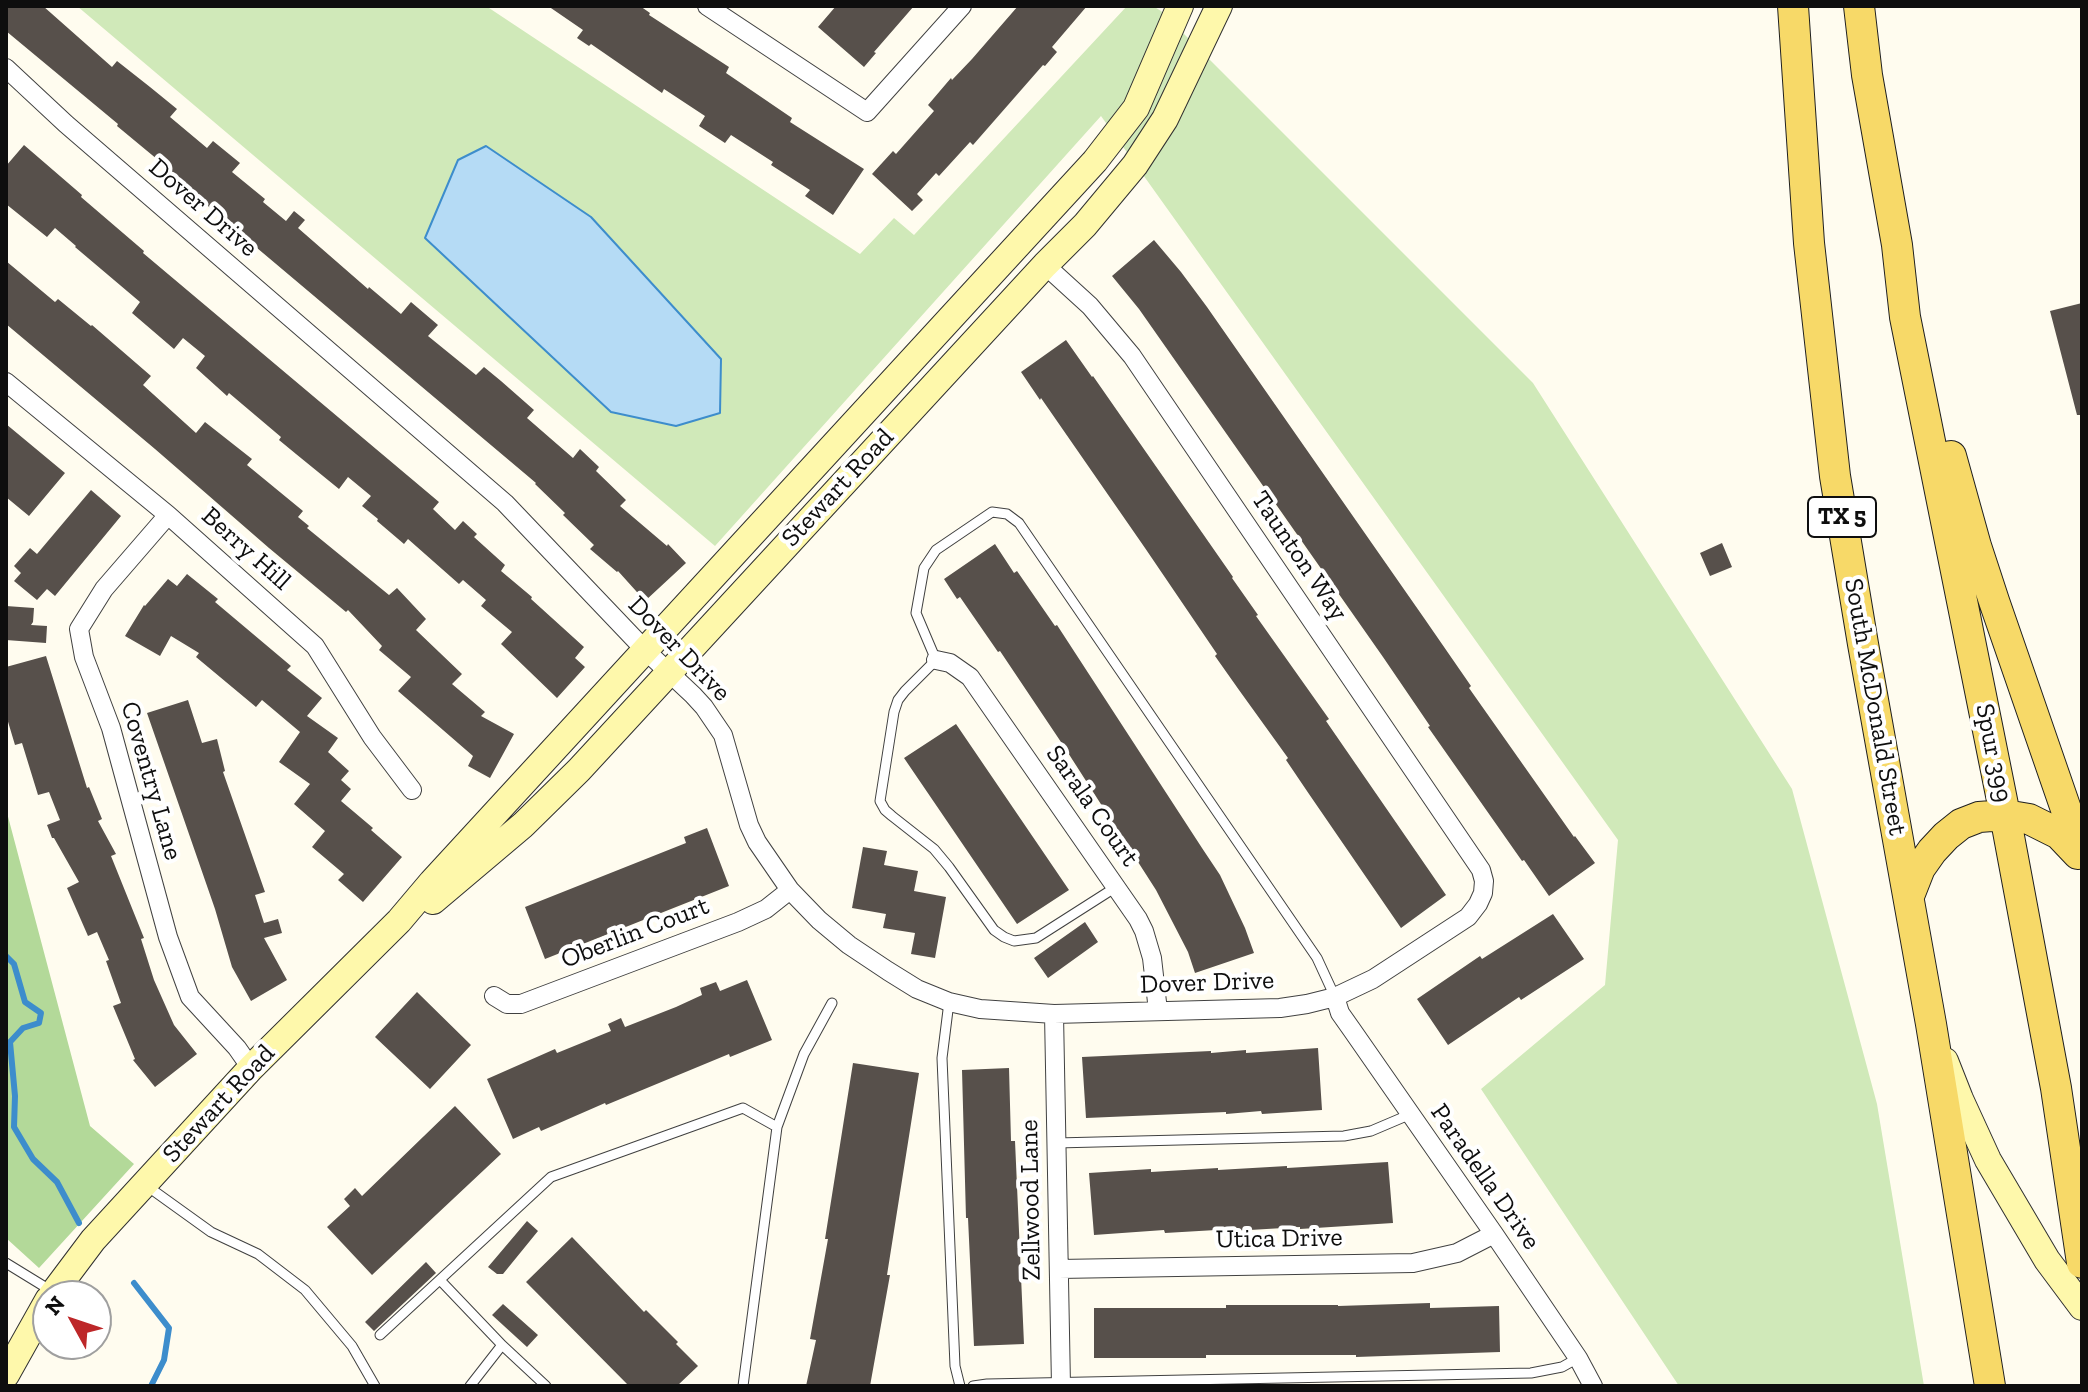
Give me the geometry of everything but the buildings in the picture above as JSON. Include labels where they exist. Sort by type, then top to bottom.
[{"type":"main road","name":"South McDonald Street","points":[[1793,6],[1809,243],[1835,476],[1931,1024]]},
{"type":"main road","points":[[1859,6],[1897,245],[1944,432],[1976,546],[2023,690],[2082,851]]},
{"type":"main road","name":"Spur 399","points":[[1897,245],[1905,317],[2005,815],[2056,1088],[2082,1263]]},
{"type":"main road","points":[[1909,896],[1920,868],[1932,851],[1961,824],[1979,817],[2005,815],[2047,826],[2082,858]]},
{"type":"main road","points":[[1931,1024],[1990,1386]]},
{"type":"street","points":[[707,6],[867,112],[962,6]]},
{"type":"street","name":"Stewart Road","points":[[63,1280],[93,1240],[251,1068],[399,921],[1095,161],[1136,108],[1180,6]]},
{"type":"street","name":"Stewart Road","points":[[399,921],[429,905],[523,825],[579,770],[1085,225],[1135,165],[1165,119],[1219,6]]},
{"type":"street","name":"Dover Drive","points":[[6,68],[66,124],[505,503],[646,651],[704,707],[723,735],[753,833],[790,890],[849,945],[917,989],[949,1002],[980,1009],[1054,1014],[1280,1008],[1307,1004],[1335,997],[1373,979],[1468,917],[1483,893]]},
{"type":"street","name":"Taunton Way","points":[[1045,265],[1090,306],[1132,356],[1481,870],[1483,893]]},
{"type":"street","name":"Berry Hill","points":[[6,382],[168,515],[315,646],[372,737],[412,790]]},
{"type":"street","name":"Coventry Lane","points":[[168,515],[104,589],[79,629],[84,657],[111,728],[168,937],[190,997],[237,1048],[251,1068]]},
{"type":"street","name":"Sarala Court","points":[[936,660],[950,663],[970,677],[1138,919],[1152,958],[1158,1011]]},
{"type":"street","name":"Oberlin Court","points":[[494,996],[507,1004],[521,1004],[738,922],[766,909],[790,890]]},
{"type":"street","name":"Paradella Drive","points":[[1335,997],[1340,1013],[1494,1234],[1578,1358],[1593,1386]]},
{"type":"street","name":"Zellwood Lane","points":[[1054,1014],[1061,1385]]},
{"type":"street","name":"TX 5","points":[[1931,1024],[1988,1160],[2047,1260],[2082,1307]]},
{"type":"street","name":"Utica Drive","points":[[1059,1269],[1413,1263],[1457,1253],[1494,1234]]},
{"type":"street","name":"Stewart Road","points":[[6,1375],[32,1327]]},
{"type":"lane","points":[[1116,887],[1036,938],[1014,941],[994,930],[934,849],[885,810],[880,801],[898,700],[936,660],[916,613],[924,568],[936,550],[992,512],[1007,514],[1019,523],[1317,958],[1335,997]]},
{"type":"lane","points":[[949,1002],[942,1058],[955,1366],[960,1386]]},
{"type":"lane","points":[[743,1386],[777,1127],[804,1054],[832,1003]]},
{"type":"lane","points":[[380,1335],[551,1177],[743,1108],[777,1127]]},
{"type":"lane","points":[[1056,1143],[1344,1136],[1371,1131],[1411,1114]]},
{"type":"lane","points":[[145,1184],[211,1232],[258,1254],[305,1290],[352,1346],[375,1386]]},
{"type":"lane","points":[[6,1263],[32,1282]]},
{"type":"lane","points":[[440,1280],[546,1386]]},
{"type":"lane","points":[[470,1386],[502,1345]]},
{"type":"lane","points":[[973,1386],[1531,1373],[1562,1367],[1578,1358]]},
{"type":"green space","points":[[77,6],[486,6],[860,254],[894,218],[914,235],[1127,6],[1153,6],[1161,11],[1533,383],[1792,789],[1877,1104],[1924,1386],[1679,1386],[1481,1089],[1605,985],[1618,840],[1101,116],[715,546]]},
{"type":"green space","points":[[6,809],[90,1126],[134,1164],[39,1268],[6,1238]]},
{"type":"water","points":[[486,146],[591,217],[721,359],[720,413],[676,426],[611,412],[425,238],[458,160]]},
{"type":"waterway","points":[[6,956],[14,964],[25,1002],[41,1013],[39,1023],[23,1028],[10,1042],[15,1096],[14,1127],[33,1159],[57,1182],[79,1223]]},
{"type":"waterway","points":[[134,1283],[169,1328],[164,1360],[151,1386]]}]
